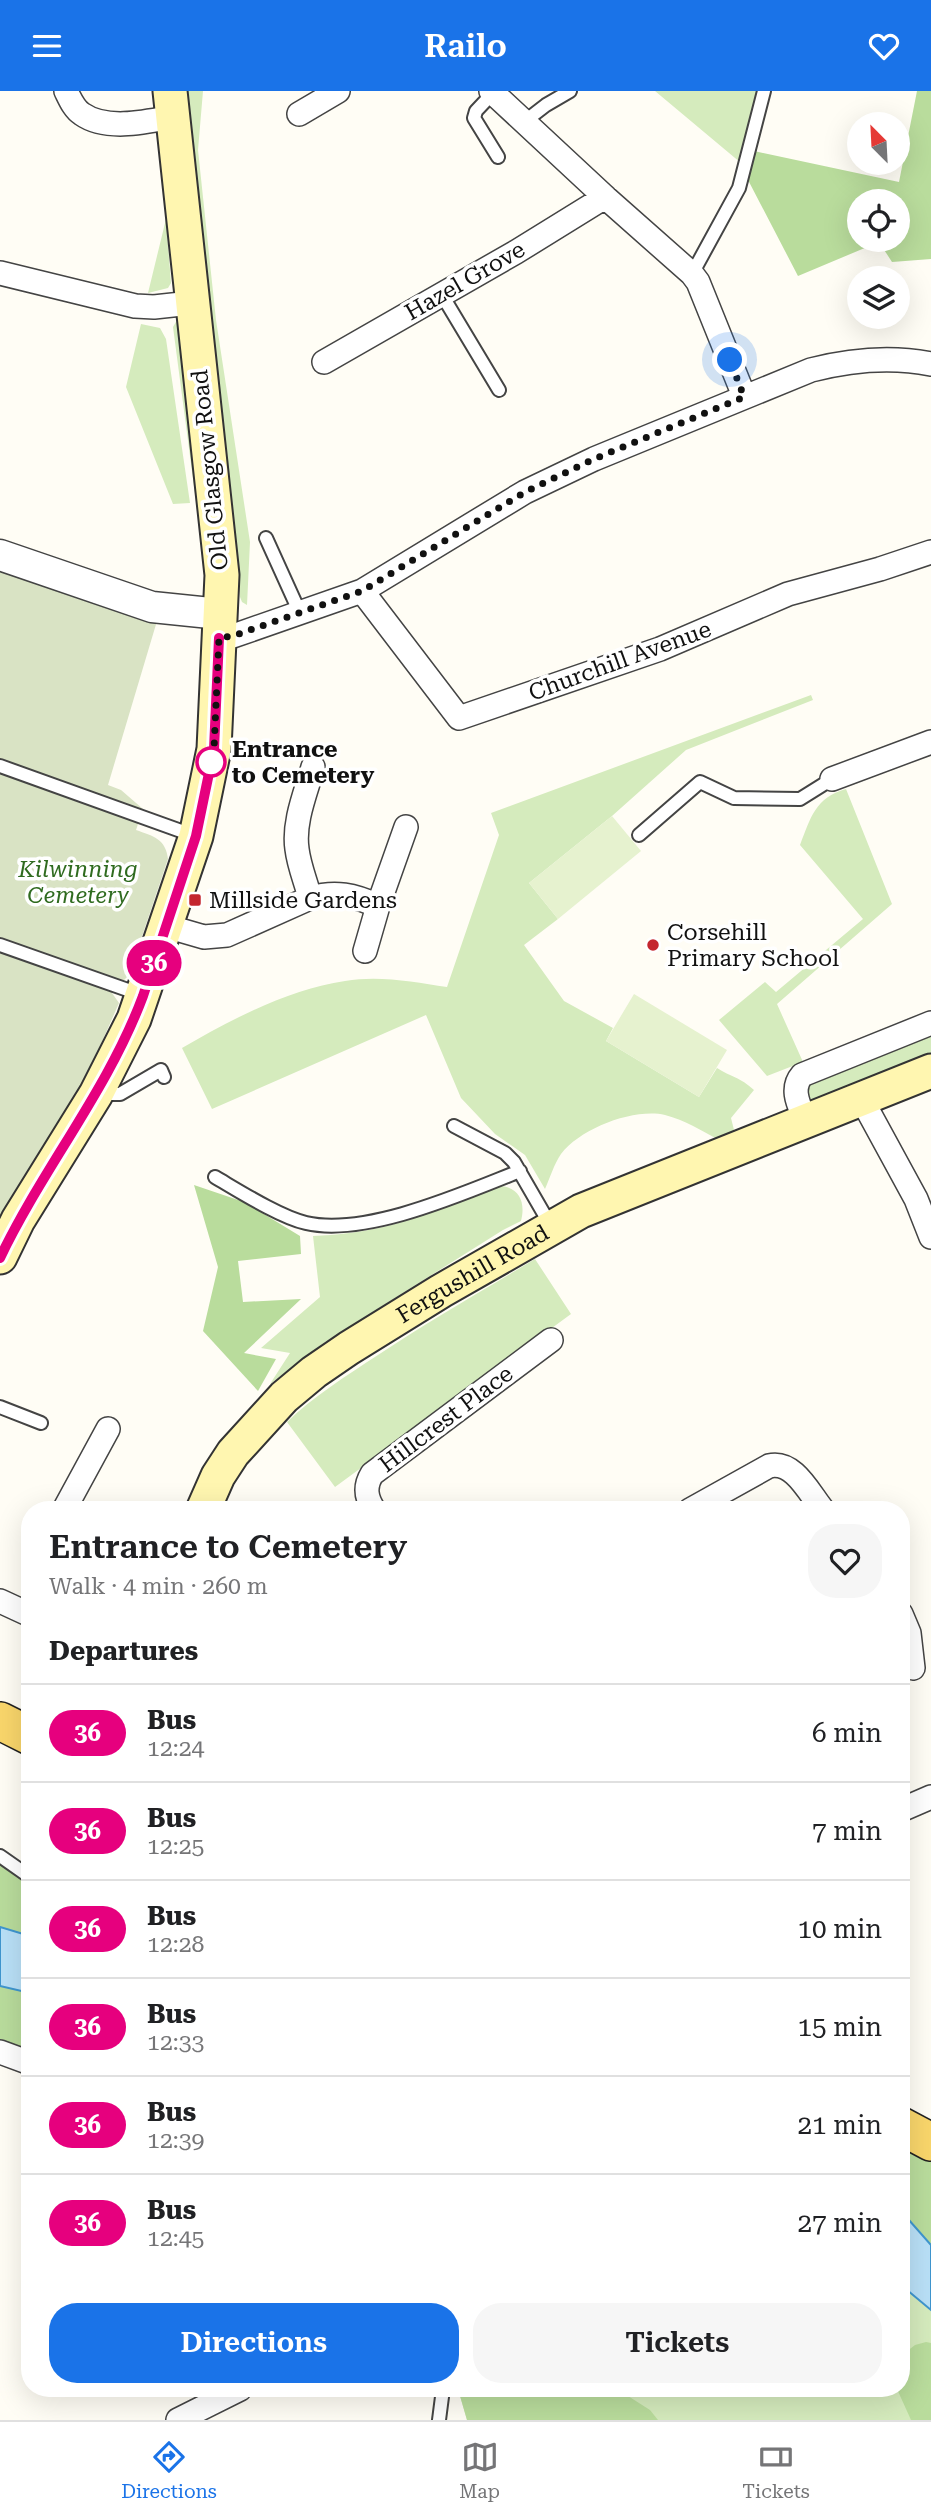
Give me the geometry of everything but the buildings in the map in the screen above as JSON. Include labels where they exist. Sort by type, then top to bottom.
[{"type":"main road","name":"Old Glasgow Road","points":[[0,1258],[18,1220],[96,1094],[134,1019],[196,836],[214,749],[222,575],[171,104]]},
{"type":"main road","name":"Fergushill Road","points":[[207,1501],[233,1453],[280,1401],[314,1372],[441,1291],[581,1211],[931,1071]]},
{"type":"main road","points":[[0,1721],[21,1732]]},
{"type":"main road","points":[[910,2131],[931,2142]]},
{"type":"street","points":[[66,91],[80,114],[100,121],[118,123],[171,104]]},
{"type":"street","points":[[299,114],[338,91]]},
{"type":"street","points":[[492,92],[692,274],[698,282],[744,397]]},
{"type":"street","name":"Hazel Grove","points":[[324,362],[605,197]]},
{"type":"street","points":[[0,273],[135,306],[191,303]]},
{"type":"street","points":[[0,555],[152,607],[220,626],[233,636],[362,591],[525,492],[594,459],[811,370],[834,364],[882,359],[931,364]]},
{"type":"street","name":"Churchill Avenue","points":[[362,591],[459,718],[660,649],[788,594],[880,569],[931,551]]},
{"type":"street","points":[[832,779],[931,742]]},
{"type":"street","points":[[310,898],[296,838],[313,767]]},
{"type":"street","points":[[365,951],[377,906],[406,827]]},
{"type":"street","points":[[166,926],[204,937],[227,935],[310,898],[339,893],[358,897],[377,906]]},
{"type":"street","points":[[805,1120],[795,1091],[802,1075],[931,1023]]},
{"type":"street","points":[[861,1098],[916,1199],[931,1237]]},
{"type":"street","name":"Hillcrest Place","points":[[370,1501],[367,1483],[372,1474],[551,1340]]},
{"type":"street","points":[[69,1501],[108,1429]]},
{"type":"street","points":[[706,1501],[776,1464],[790,1469],[815,1501]]},
{"type":"street","points":[[0,1601],[21,1611]]},
{"type":"street","points":[[910,1639],[915,1668]]},
{"type":"street","points":[[910,1806],[931,1797]]},
{"type":"street","points":[[0,2052],[21,2060]]},
{"type":"street","points":[[178,2420],[224,2397]]},
{"type":"lane","points":[[524,121],[570,91]]},
{"type":"lane","points":[[692,274],[739,188],[764,91]]},
{"type":"lane","points":[[492,92],[476,111],[474,118],[498,157]]},
{"type":"lane","points":[[442,295],[499,390]]},
{"type":"lane","points":[[266,538],[300,613]]},
{"type":"lane","points":[[0,766],[196,836]]},
{"type":"lane","points":[[639,835],[700,782],[734,798],[800,799],[832,779]]},
{"type":"lane","points":[[0,945],[143,996]]},
{"type":"lane","points":[[96,1094],[120,1094],[161,1070],[164,1077]]},
{"type":"lane","points":[[454,1126],[505,1153],[520,1171],[551,1227]]},
{"type":"lane","points":[[215,1177],[254,1200],[306,1223],[342,1226],[396,1215],[446,1200],[520,1171]]},
{"type":"lane","points":[[0,1407],[40,1423]]},
{"type":"lane","points":[[0,1856],[21,1871]]},
{"type":"lane","points":[[439,2420],[442,2397]]},
{"type":"green space","points":[[182,91],[203,91],[198,150],[216,320],[250,542],[247,605],[240,597],[231,489],[223,488]]},
{"type":"green space","points":[[655,91],[759,91],[741,163]]},
{"type":"green space","points":[[917,91],[931,91],[931,259],[892,262],[886,252],[910,252],[910,189],[847,189],[847,252],[855,252],[798,276],[747,178],[754,151],[847,171],[847,175],[866,175],[899,182],[900,175],[910,175],[910,126]]},
{"type":"green space","points":[[166,219],[171,283],[168,288],[148,293]]},
{"type":"green space","points":[[177,320],[180,323],[201,494],[195,494],[173,327]]},
{"type":"green space","points":[[141,324],[160,328],[166,339],[190,503],[173,504],[126,387]]},
{"type":"green space","name":"Kilwinning Cemetery","points":[[0,566],[157,621],[108,785],[121,790],[143,809],[136,830],[161,843],[168,859],[129,975],[124,980],[117,981],[112,993],[119,1003],[87,1076],[0,1230]]},
{"type":"green space","points":[[811,695],[813,700],[686,750],[612,816],[529,883],[558,919],[524,945],[564,1001],[613,1028],[606,1041],[699,1097],[717,1068],[749,1086],[754,1090],[731,1118],[735,1134],[719,1140],[665,1115],[638,1114],[624,1117],[595,1128],[570,1145],[561,1154],[545,1189],[525,1155],[495,1134],[461,1098],[426,1015],[212,1109],[182,1048],[220,1027],[281,998],[345,981],[384,979],[447,987],[499,835],[491,813]]},
{"type":"green space","points":[[846,789],[892,904],[777,1004],[803,1062],[767,1076],[719,1020],[765,982],[776,992],[863,919],[800,845],[811,817],[821,803]]},
{"type":"green space","points":[[612,816],[641,851],[558,919],[529,883]]},
{"type":"green space","points":[[634,994],[727,1050],[699,1097],[606,1041]]},
{"type":"green space","points":[[931,1033],[931,1057],[810,1102],[807,1098],[810,1082]]},
{"type":"green space","points":[[194,1185],[244,1202],[300,1236],[301,1254],[238,1261],[243,1302],[301,1299],[244,1353],[276,1359],[258,1391],[203,1331],[218,1267]]},
{"type":"green space","points":[[498,1186],[511,1189],[519,1196],[521,1221],[325,1342],[270,1384],[290,1353],[261,1348],[320,1297],[313,1236],[363,1231],[394,1224]]},
{"type":"green space","points":[[535,1259],[571,1314],[335,1487],[287,1422],[319,1395],[354,1371]]},
{"type":"green space","points":[[0,1864],[21,1879],[21,1933],[0,1927]]},
{"type":"green space","points":[[0,1986],[21,1991],[21,2047],[0,2039]]},
{"type":"green space","points":[[910,2149],[931,2160],[931,2245],[910,2221]]},
{"type":"green space","points":[[910,2292],[931,2310],[931,2420],[467,2420],[460,2397],[910,2397]]},
{"type":"green space","points":[[931,2343],[931,2420],[911,2420],[901,2397],[910,2397],[910,2349],[915,2345]]},
{"type":"green space","points":[[460,2397],[630,2397],[650,2410],[658,2420],[467,2420]]},
{"type":"water","points":[[0,1927],[21,1933],[21,1991],[0,1986]]},
{"type":"water","points":[[910,2221],[931,2245],[931,2310],[910,2292]]},
{"type":"bus line","name":"36","points":[[0,1258],[18,1220],[96,1094],[143,996],[196,836],[214,749],[219,638]]},
{"type":"place","name":"Entrance to Cemetery","points":[[211,762]]},
{"type":"place","name":"Millside Gardens","points":[[195,900]]},
{"type":"place","name":"Corsehill Primary School","points":[[653,945]]},
{"type":"route","points":[[211,762],[209,771],[214,749],[219,638],[233,636],[362,591],[525,492],[594,459],[744,397],[730,360]]}]
